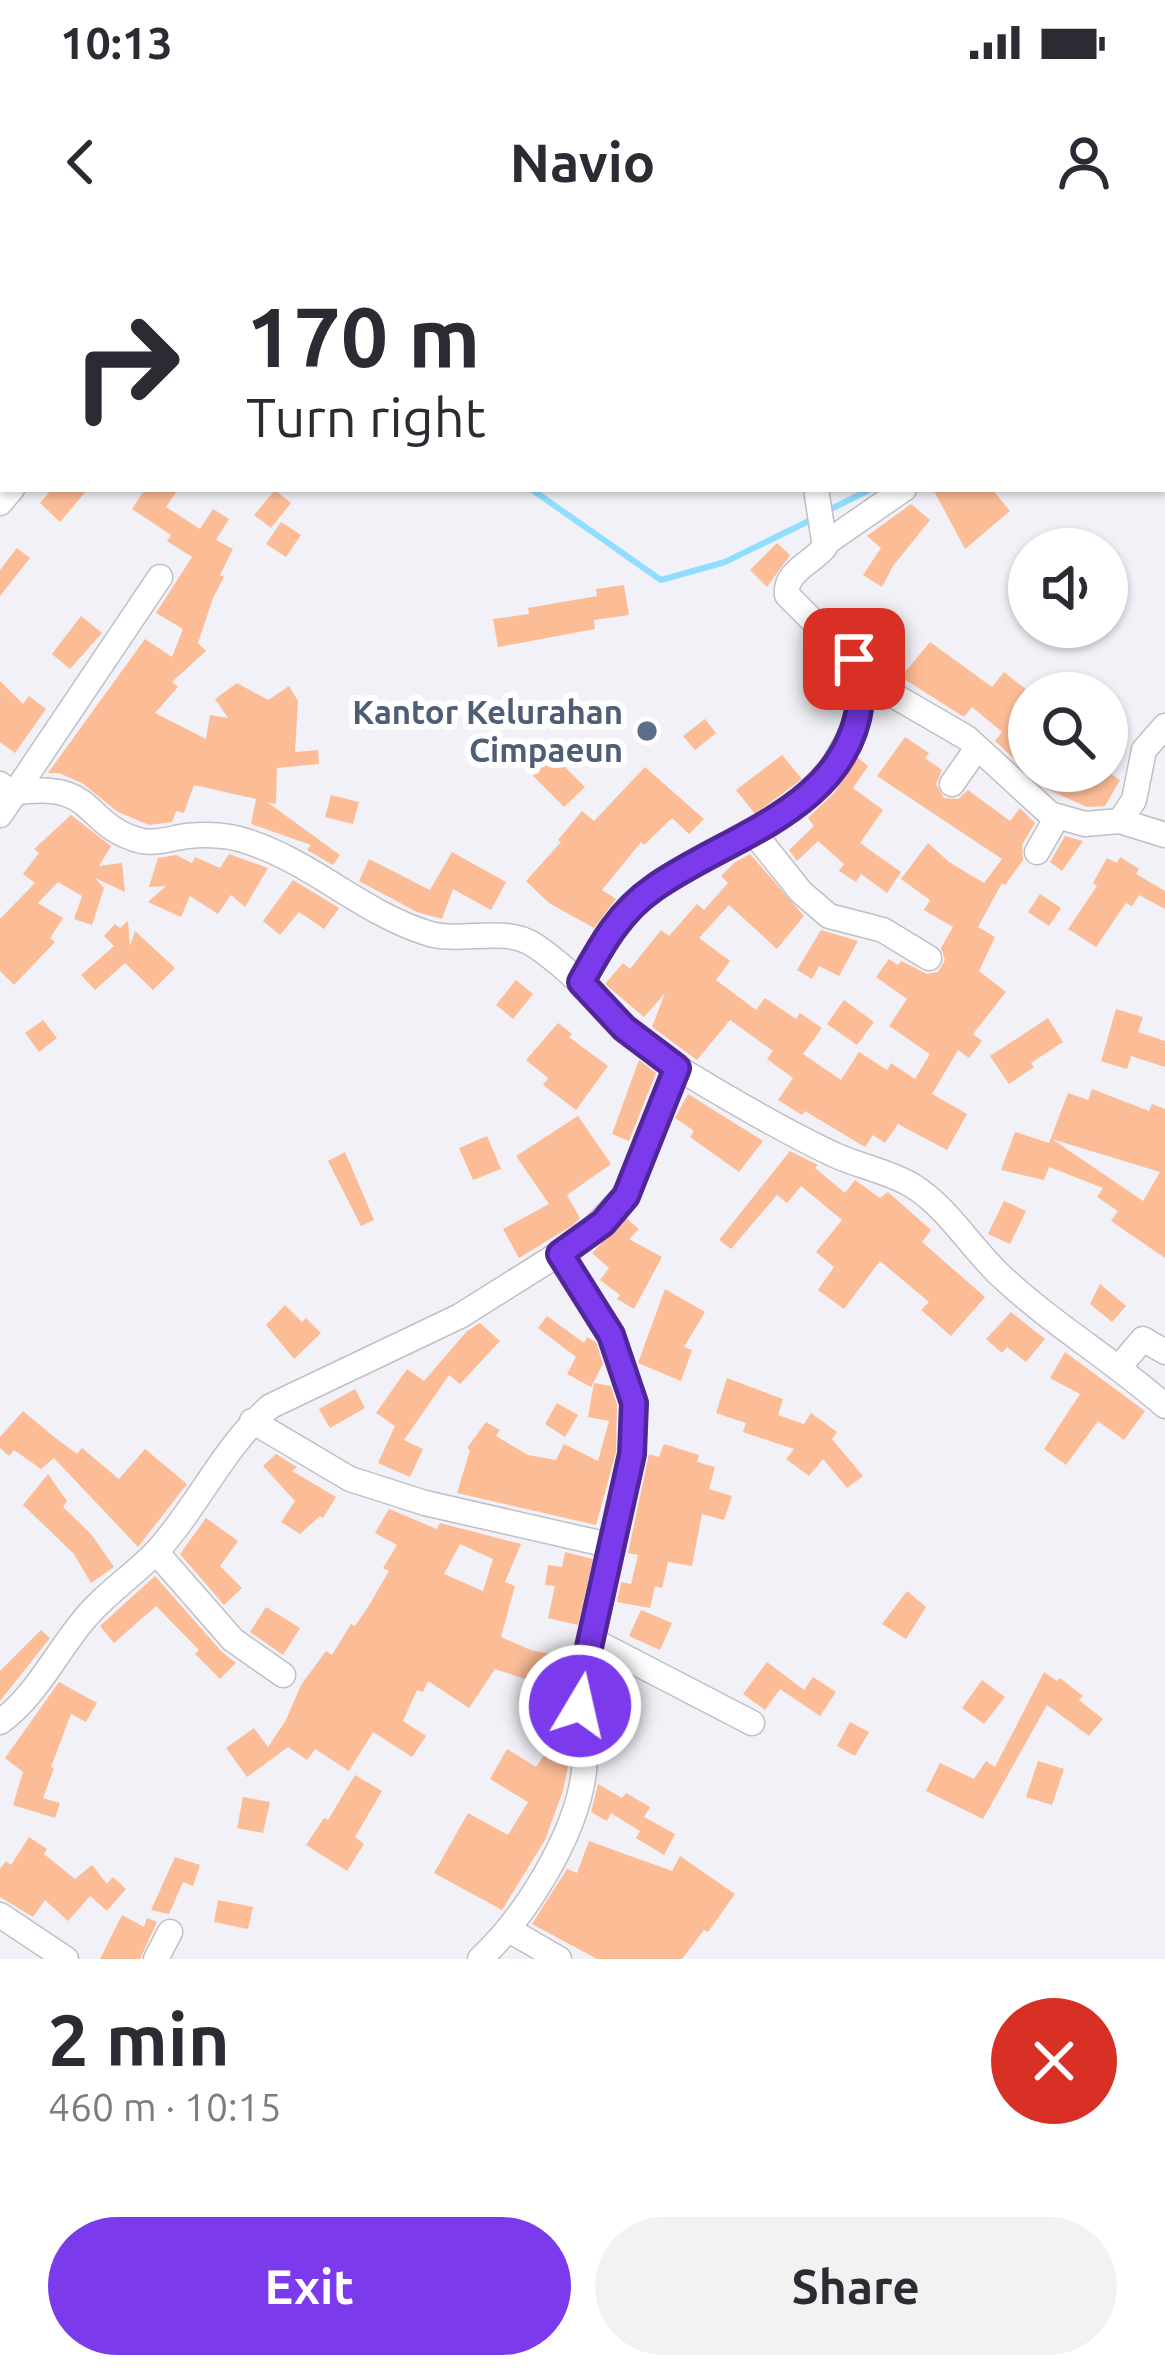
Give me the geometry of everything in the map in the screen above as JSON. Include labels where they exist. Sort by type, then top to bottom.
[{"type":"street","points":[[581,982],[631,906],[655,886],[802,801],[830,771],[858,716],[862,677],[854,659],[787,595],[786,586],[791,576],[821,553],[822,517],[895,492]]},
{"type":"street","points":[[4,797],[160,577]]},
{"type":"street","points":[[862,677],[957,732],[1034,803],[1057,817],[1085,824],[1120,821],[1165,835]]},
{"type":"street","points":[[1120,821],[1134,800],[1144,750],[1165,726]]},
{"type":"street","points":[[952,784],[977,748]]},
{"type":"street","points":[[4,797],[45,788],[69,793],[122,834],[148,842],[207,836],[248,841],[385,916],[430,934],[521,939],[581,982],[624,1028],[677,1068],[836,1155],[910,1184],[939,1206],[1002,1277],[1165,1406]]},
{"type":"street","points":[[1036,852],[1057,817]]},
{"type":"street","points":[[753,832],[801,892],[829,916],[883,930],[929,958]]},
{"type":"street","points":[[0,1722],[28,1696],[86,1616],[156,1552],[195,1505],[252,1421],[271,1406],[460,1316],[603,1223],[626,1196],[677,1068]]},
{"type":"street","points":[[480,1959],[509,1930],[559,1846],[580,1790],[585,1769],[583,1674],[632,1454],[634,1403],[611,1335],[560,1254]]},
{"type":"street","points":[[1120,1366],[1143,1339],[1165,1352]]},
{"type":"street","points":[[252,1421],[350,1479],[425,1503],[613,1546]]},
{"type":"street","points":[[156,1552],[233,1640],[283,1675]]},
{"type":"street","points":[[592,1640],[752,1723]]},
{"type":"street","points":[[0,1915],[66,1959]]},
{"type":"street","points":[[509,1930],[559,1959]]},
{"type":"street","points":[[156,1959],[170,1932]]},
{"type":"building","points":[[49,492],[85,492],[60,522],[40,503]]},
{"type":"building","points":[[143,492],[176,492],[166,507],[200,529],[213,509],[229,519],[216,540],[233,549],[198,643],[206,651],[172,682],[178,687],[155,713],[206,739],[210,715],[228,718],[215,699],[237,683],[268,700],[289,686],[298,701],[295,752],[318,750],[319,764],[277,768],[276,804],[267,802],[340,855],[333,865],[307,850],[311,845],[251,824],[256,799],[194,785],[184,813],[176,811],[172,822],[149,825],[118,812],[82,783],[48,773],[145,639],[172,657],[183,629],[156,613],[192,557],[167,541],[171,535],[132,509]]},
{"type":"building","points":[[273,492],[291,503],[271,528],[254,515]]},
{"type":"building","points":[[935,492],[994,492],[1010,511],[965,549]]},
{"type":"building","points":[[911,504],[930,520],[882,587],[863,575],[881,548],[867,536]]},
{"type":"building","points":[[281,522],[301,535],[286,557],[266,544]]},
{"type":"building","points":[[777,543],[790,555],[767,587],[750,570]]},
{"type":"building","points":[[17,548],[30,558],[0,596],[0,570]]},
{"type":"building","points":[[624,585],[629,615],[594,620],[595,629],[498,647],[493,619],[529,614],[528,608],[597,596],[596,589]]},
{"type":"building","points":[[81,616],[102,633],[70,669],[52,654]]},
{"type":"building","points":[[930,642],[992,687],[1004,672],[1008,675],[1008,753],[995,741],[1002,732],[972,707],[964,717],[901,677]]},
{"type":"building","points":[[0,681],[23,704],[29,696],[46,709],[15,753],[0,742]]},
{"type":"building","points":[[705,719],[716,733],[695,750],[683,736]]},
{"type":"building","points":[[905,737],[929,753],[925,758],[942,770],[936,784],[944,798],[958,799],[968,790],[1010,821],[1020,808],[1035,823],[1022,845],[1023,860],[1002,883],[978,927],[995,937],[979,971],[1006,992],[973,1034],[982,1041],[969,1058],[958,1050],[932,1094],[967,1114],[947,1150],[898,1124],[885,1143],[873,1135],[865,1147],[778,1100],[793,1078],[767,1059],[773,1051],[730,1020],[697,1060],[652,1027],[665,993],[644,1017],[605,984],[623,963],[630,969],[661,930],[669,936],[697,904],[704,910],[728,883],[721,876],[750,854],[804,916],[777,949],[729,905],[699,938],[730,961],[716,980],[756,1010],[765,998],[796,1019],[800,1013],[822,1028],[803,1054],[841,1080],[859,1052],[887,1070],[891,1063],[915,1079],[930,1054],[889,1026],[907,999],[876,977],[889,959],[927,974],[938,972],[945,960],[941,948],[953,927],[924,910],[930,900],[901,879],[928,843],[984,883],[1002,859],[877,776]]},
{"type":"building","points":[[553,755],[585,787],[564,807],[533,776]]},
{"type":"building","points":[[782,755],[802,779],[755,814],[736,790]]},
{"type":"building","points":[[857,757],[868,766],[853,788],[883,810],[860,843],[901,872],[887,893],[861,874],[856,882],[839,871],[844,864],[818,841],[797,861],[789,850],[814,826],[808,818],[834,793]]},
{"type":"building","points":[[645,767],[704,819],[689,834],[672,818],[644,845],[641,842],[602,890],[616,899],[594,928],[549,903],[526,881],[582,811],[594,821]]},
{"type":"building","points":[[1054,792],[1113,792],[1105,806],[1087,807]]},
{"type":"building","points":[[331,795],[359,802],[353,824],[325,817]]},
{"type":"building","points":[[71,815],[111,846],[99,866],[122,863],[125,892],[95,878],[104,888],[92,925],[74,919],[82,896],[58,882],[38,903],[63,918],[50,938],[55,942],[14,985],[0,971],[0,919],[35,883],[23,874],[39,853],[34,849]]},
{"type":"building","points":[[1065,836],[1083,841],[1062,871],[1050,862]]},
{"type":"building","points":[[452,852],[506,882],[491,910],[453,889],[442,919],[417,912],[359,881],[369,859],[430,890]]},
{"type":"building","points":[[229,854],[268,868],[245,907],[231,895],[218,914],[190,896],[181,917],[148,902],[166,886],[149,887],[158,858],[176,855],[192,863],[195,857],[220,868]]},
{"type":"building","points":[[1120,857],[1139,869],[1136,874],[1165,891],[1165,909],[1139,895],[1132,906],[1126,903],[1096,947],[1068,929],[1097,886],[1093,883],[1107,858],[1117,863]]},
{"type":"building","points":[[293,880],[339,908],[324,929],[299,912],[280,935],[263,921]]},
{"type":"building","points":[[1040,894],[1061,908],[1049,926],[1028,912]]},
{"type":"building","points":[[128,921],[130,946],[135,931],[175,968],[153,990],[125,963],[95,990],[81,975],[114,946],[104,936],[115,924],[120,928]]},
{"type":"building","points":[[821,930],[858,941],[839,976],[819,966],[812,979],[797,970]]},
{"type":"building","points":[[516,980],[533,994],[513,1019],[496,1005]]},
{"type":"building","points":[[844,1000],[874,1022],[857,1045],[827,1024]]},
{"type":"building","points":[[1116,1009],[1143,1017],[1138,1032],[1165,1041],[1165,1067],[1131,1056],[1127,1069],[1101,1061]]},
{"type":"building","points":[[1048,1018],[1063,1042],[1009,1084],[990,1056]]},
{"type":"building","points":[[43,1020],[57,1038],[39,1052],[25,1033]]},
{"type":"building","points":[[558,1023],[608,1066],[576,1110],[543,1085],[548,1078],[526,1060]]},
{"type":"building","points":[[639,1060],[656,1073],[629,1141],[612,1134]]},
{"type":"building","points":[[1092,1089],[1149,1111],[1152,1104],[1165,1109],[1165,1258],[1111,1221],[1118,1211],[1097,1197],[1103,1188],[1049,1167],[1044,1180],[1001,1170],[1015,1132],[1049,1143],[1068,1093],[1088,1100]],"holes":[[[1052,1139],[1160,1172],[1143,1201]]]},
{"type":"building","points":[[688,1094],[763,1141],[739,1172],[690,1137],[694,1131],[675,1118]]},
{"type":"building","points":[[578,1116],[611,1164],[567,1195],[580,1218],[519,1258],[503,1229],[549,1204],[516,1156]]},
{"type":"building","points":[[487,1136],[501,1169],[473,1180],[459,1148]]},
{"type":"building","points":[[790,1151],[818,1165],[815,1168],[845,1193],[855,1180],[880,1198],[888,1192],[931,1230],[922,1242],[985,1297],[951,1336],[921,1310],[929,1302],[880,1261],[844,1309],[818,1290],[834,1267],[816,1252],[842,1220],[801,1186],[787,1203],[777,1195],[731,1249],[719,1240]]},
{"type":"building","points":[[345,1152],[374,1220],[361,1226],[328,1161]]},
{"type":"building","points":[[1004,1201],[1026,1211],[1010,1244],[988,1234]]},
{"type":"building","points":[[626,1218],[639,1229],[629,1239],[662,1257],[634,1309],[600,1280],[609,1268],[592,1253]]},
{"type":"building","points":[[1100,1284],[1126,1306],[1112,1322],[1090,1304]]},
{"type":"building","points":[[665,1289],[705,1312],[684,1347],[692,1350],[681,1381],[638,1363]]},
{"type":"building","points":[[285,1305],[321,1333],[294,1359],[266,1325]]},
{"type":"building","points":[[1011,1312],[1045,1339],[1026,1362],[1007,1347],[1002,1353],[986,1339]]},
{"type":"building","points":[[547,1316],[584,1343],[587,1337],[596,1342],[603,1364],[591,1387],[567,1374],[576,1357],[538,1328]]},
{"type":"building","points":[[480,1323],[500,1341],[460,1384],[449,1375],[404,1440],[423,1449],[410,1477],[378,1463],[395,1426],[376,1413],[407,1369],[424,1381],[467,1331]]},
{"type":"building","points":[[1065,1352],[1145,1411],[1124,1440],[1098,1421],[1066,1465],[1044,1449],[1080,1394],[1050,1378]]},
{"type":"building","points":[[727,1378],[783,1399],[778,1415],[804,1424],[811,1413],[837,1432],[832,1439],[863,1476],[847,1488],[823,1459],[809,1476],[786,1459],[794,1449],[743,1432],[746,1423],[716,1413]]},
{"type":"building","points":[[594,1383],[611,1386],[617,1405],[616,1452],[596,1525],[457,1493],[467,1448],[486,1422],[500,1430],[496,1436],[528,1455],[556,1460],[564,1444],[598,1461],[609,1421],[588,1417]]},
{"type":"building","points":[[355,1389],[365,1408],[330,1428],[319,1409]]},
{"type":"building","points":[[557,1403],[578,1415],[565,1437],[545,1424]]},
{"type":"building","points":[[23,1411],[77,1454],[82,1448],[119,1479],[145,1449],[187,1484],[138,1547],[54,1458],[41,1469],[14,1450],[9,1456],[0,1448],[0,1437]]},
{"type":"building","points":[[664,1444],[699,1455],[697,1462],[715,1467],[709,1489],[732,1496],[724,1520],[702,1514],[692,1566],[668,1562],[662,1588],[655,1586],[650,1608],[617,1602],[621,1582],[631,1584],[638,1555],[628,1553],[649,1454],[659,1457]]},
{"type":"building","points":[[276,1454],[297,1467],[292,1471],[336,1497],[323,1518],[300,1534],[281,1522],[295,1501],[263,1466]]},
{"type":"building","points":[[48,1474],[67,1501],[63,1507],[91,1534],[114,1567],[91,1583],[74,1554],[23,1505]]},
{"type":"building","points":[[389,1509],[437,1529],[440,1523],[521,1544],[505,1582],[515,1586],[501,1637],[531,1650],[570,1658],[566,1732],[561,1741],[538,1729],[555,1697],[532,1693],[534,1682],[495,1669],[469,1708],[428,1681],[423,1692],[417,1690],[403,1721],[426,1736],[412,1757],[373,1732],[349,1771],[315,1749],[307,1760],[288,1747],[247,1777],[226,1748],[254,1728],[268,1747],[301,1685],[326,1651],[332,1655],[351,1624],[355,1626],[389,1571],[383,1568],[397,1545],[375,1533]],"holes":[[[460,1544],[493,1559],[483,1591],[444,1574]]]},
{"type":"building","points":[[206,1518],[238,1541],[220,1566],[242,1588],[224,1605],[180,1554]]},
{"type":"building","points":[[565,1552],[593,1559],[578,1625],[548,1618],[555,1586],[545,1585],[548,1565],[562,1567]]},
{"type":"building","points":[[155,1576],[236,1663],[220,1679],[156,1606],[114,1643],[100,1626]]},
{"type":"building","points":[[907,1591],[926,1607],[906,1639],[882,1624]]},
{"type":"building","points":[[266,1607],[300,1628],[283,1655],[250,1632]]},
{"type":"building","points":[[641,1610],[672,1623],[660,1650],[629,1636]]},
{"type":"building","points":[[41,1630],[50,1638],[0,1701],[0,1671]]},
{"type":"building","points":[[767,1662],[804,1690],[813,1677],[836,1692],[820,1716],[780,1689],[765,1710],[743,1694]]},
{"type":"building","points":[[1044,1672],[1083,1696],[1079,1700],[1103,1719],[1089,1736],[1047,1705],[983,1819],[926,1791],[940,1763],[974,1779],[986,1761],[995,1767]]},
{"type":"building","points":[[982,1680],[1005,1697],[984,1724],[962,1708]]},
{"type":"building","points":[[59,1682],[97,1703],[86,1722],[71,1714],[51,1767],[43,1798],[60,1803],[55,1818],[13,1805],[23,1772],[5,1758]]},
{"type":"building","points":[[850,1722],[869,1732],[855,1756],[837,1746]]},
{"type":"building","points":[[507,1749],[536,1767],[547,1751],[568,1766],[545,1840],[502,1910],[434,1873],[468,1813],[508,1835],[528,1802],[490,1779]]},
{"type":"building","points":[[1038,1761],[1064,1769],[1052,1805],[1026,1797]]},
{"type":"building","points":[[355,1775],[382,1791],[355,1837],[364,1844],[347,1871],[306,1845],[324,1818],[328,1820]]},
{"type":"building","points":[[598,1784],[650,1807],[644,1817],[675,1834],[664,1855],[636,1838],[640,1831],[611,1813],[607,1821],[591,1812]]},
{"type":"building","points":[[243,1797],[270,1802],[263,1833],[237,1828]]},
{"type":"building","points":[[29,1837],[75,1879],[92,1865],[107,1884],[113,1877],[126,1889],[107,1911],[90,1896],[68,1921],[45,1900],[33,1917],[0,1897],[0,1869],[6,1861],[11,1865]]},
{"type":"building","points":[[589,1841],[672,1871],[680,1856],[735,1894],[682,1959],[597,1959],[532,1924],[567,1869],[577,1873]]},
{"type":"building","points":[[175,1857],[200,1865],[193,1886],[183,1882],[169,1914],[151,1910]]},
{"type":"building","points":[[218,1900],[253,1907],[248,1929],[214,1922]]},
{"type":"building","points":[[122,1915],[144,1927],[147,1918],[157,1922],[140,1959],[100,1959]]},
{"type":"waterway","points":[[535,492],[661,580],[725,562],[815,518]]},
{"type":"waterway","points":[[827,511],[865,492]]},
{"type":"place","name":"Kantor Kelurahan Cimpaeun","points":[[647,731]]},
{"type":"route","points":[[580,1706],[632,1454],[634,1403],[611,1335],[560,1254],[603,1223],[626,1196],[677,1068],[624,1028],[581,982],[616,922],[655,886],[753,832],[813,792],[846,744],[858,716],[862,677],[854,659]]}]
